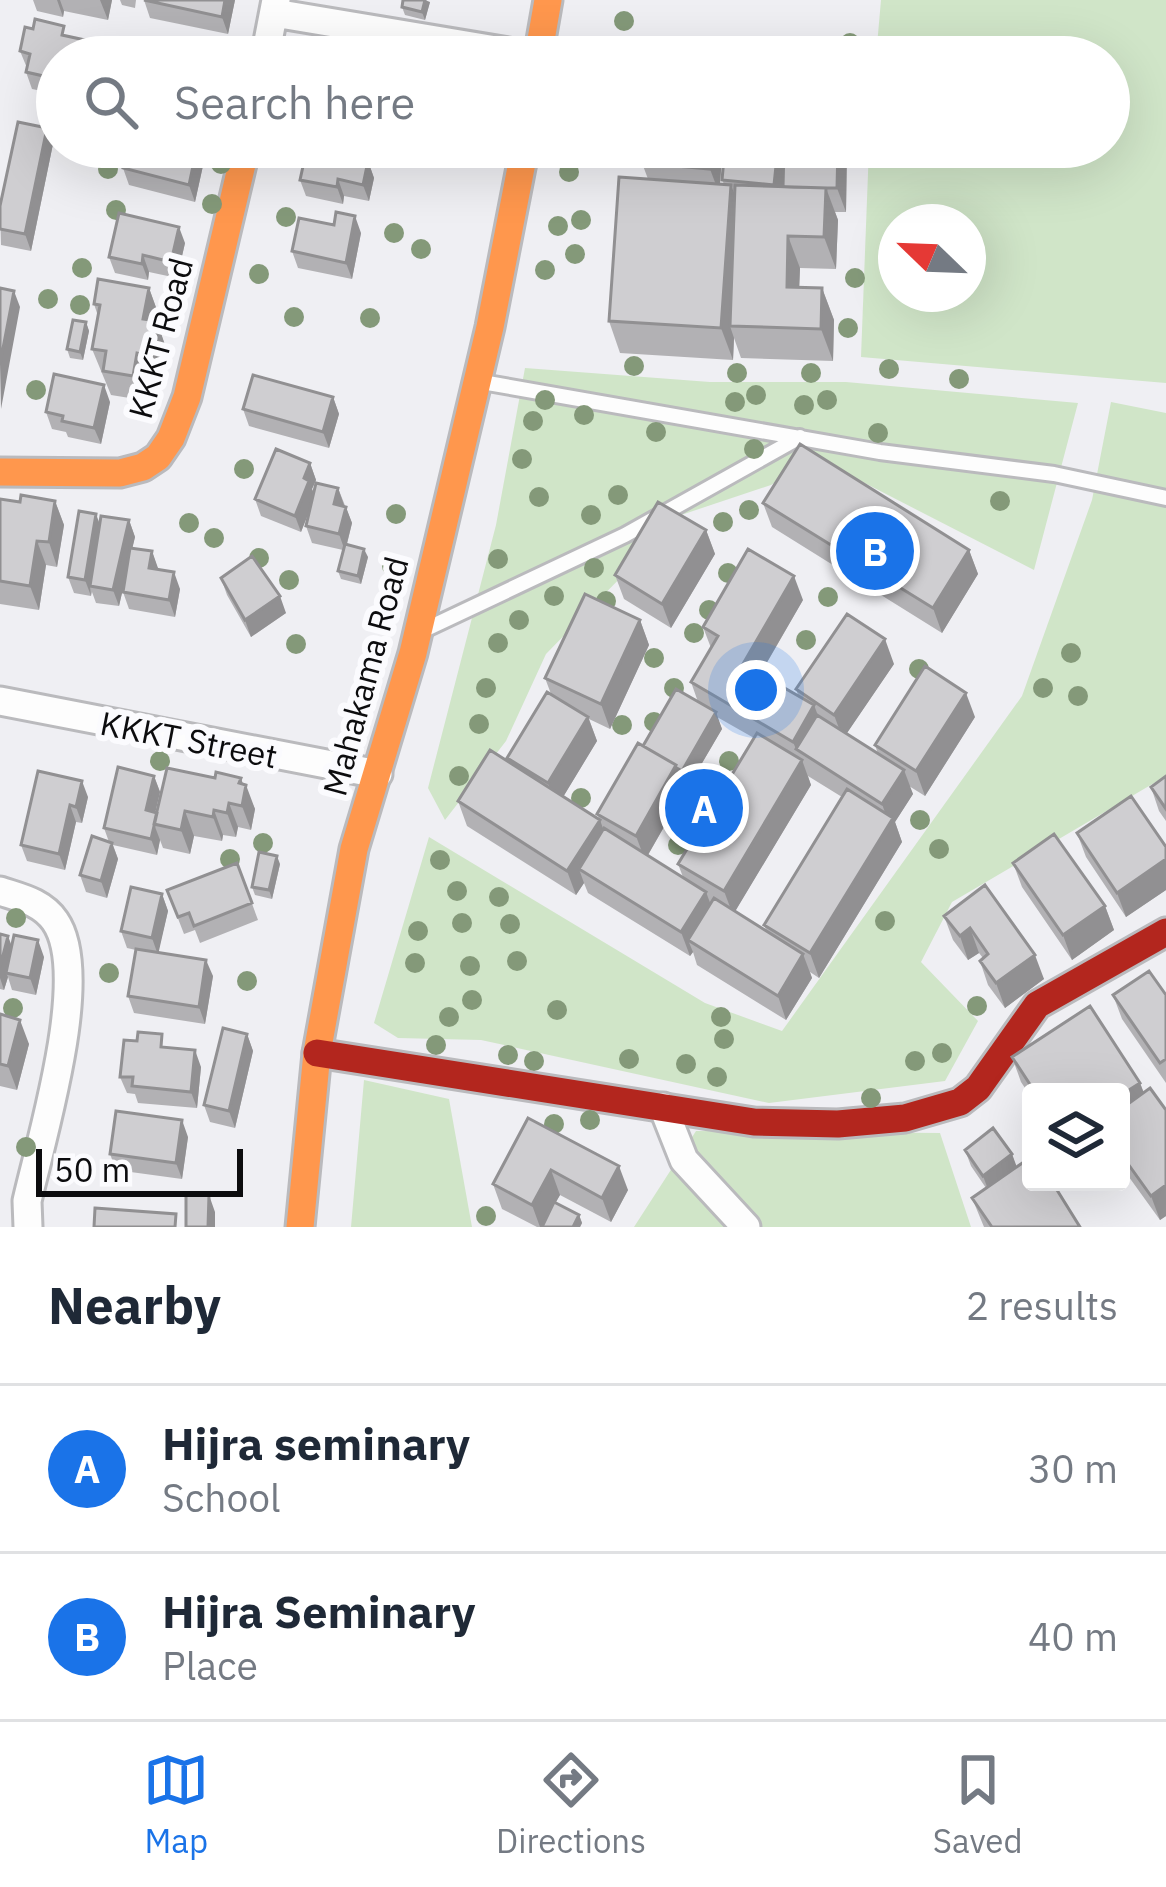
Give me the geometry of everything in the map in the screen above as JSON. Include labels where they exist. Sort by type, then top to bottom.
[{"type":"street","points":[[542,36],[548,0]]},
{"type":"street","points":[[269,36],[275,6],[430,36]]},
{"type":"street","name":"KKKT Road","points":[[0,472],[120,473],[158,457],[187,397],[241,168]]},
{"type":"street","name":"Mahakama Road","points":[[300,1227],[317,1053],[354,849],[417,633],[477,381],[521,168]]},
{"type":"street","name":"KKKT Street","points":[[0,701],[378,774]]},
{"type":"street","points":[[0,891],[34,902],[55,921],[67,947],[63,1042],[27,1201],[28,1227]]},
{"type":"street","points":[[317,1053],[807,1126],[934,1112],[976,1090],[1036,1005],[1166,932]]},
{"type":"street","points":[[663,1107],[685,1160],[746,1227]]},
{"type":"lane","points":[[477,381],[800,437],[1054,474],[1166,497]]},
{"type":"lane","points":[[417,633],[625,536],[800,437]]},
{"type":"green space","points":[[881,0],[1166,0],[1166,383],[861,357],[868,168],[1130,168],[1130,36],[878,36]]},
{"type":"green space","points":[[525,368],[710,382],[846,382],[1078,403],[1034,570],[814,457],[771,485],[663,521],[627,571],[546,654],[506,741],[445,820],[428,788],[496,525]]},
{"type":"green space","points":[[1111,402],[1166,413],[1166,776],[952,902],[921,962],[978,1021],[945,1081],[769,1103],[481,1040],[398,1038],[374,1023],[429,837],[705,1003],[782,1031],[1022,696],[1092,500]]},
{"type":"green space","points":[[364,1080],[449,1099],[472,1227],[351,1227]]},
{"type":"green space","points":[[696,1131],[940,1133],[971,1227],[634,1227]]},
{"type":"building","points":[[144,0],[225,0],[222,17]]},
{"type":"building","points":[[403,0],[425,0],[422,12],[402,7]]},
{"type":"building","points":[[35,19],[64,26],[62,35],[67,36],[36,36],[36,74],[26,72],[30,54],[20,51],[25,27],[33,29]]},
{"type":"building","points":[[18,122],[36,126],[39,168],[25,234],[0,229],[0,206]]},
{"type":"building","points":[[123,168],[193,168],[189,185]]},
{"type":"building","points":[[303,168],[367,168],[363,185],[338,179],[337,187],[300,180]]},
{"type":"building","points":[[723,168],[776,168],[774,185],[722,180]]},
{"type":"building","points":[[783,168],[837,168],[837,188],[783,187]]},
{"type":"building","points":[[619,177],[731,185],[721,328],[609,321]]},
{"type":"building","points":[[735,185],[826,188],[824,237],[788,236],[787,287],[822,288],[821,329],[730,326]]},
{"type":"building","points":[[336,212],[355,216],[346,263],[292,251],[299,218],[334,225]]},
{"type":"building","points":[[119,213],[179,227],[171,262],[143,255],[142,264],[109,257]]},
{"type":"building","points":[[98,279],[149,288],[143,319],[157,321],[150,356],[137,353],[133,376],[103,371],[106,351],[92,349],[100,305],[94,304]]},
{"type":"building","points":[[0,288],[14,291],[0,364]]},
{"type":"building","points":[[73,320],[86,322],[80,352],[67,349]]},
{"type":"building","points":[[54,374],[104,385],[94,428],[46,412]]},
{"type":"building","points":[[253,375],[333,397],[323,432],[243,409]]},
{"type":"building","points":[[800,444],[969,550],[933,608],[763,503]]},
{"type":"building","points":[[276,449],[310,463],[304,478],[309,481],[295,516],[255,499]]},
{"type":"building","points":[[316,483],[338,488],[334,504],[346,507],[339,534],[306,526]]},
{"type":"building","points":[[21,495],[55,501],[49,542],[37,541],[30,586],[0,581],[0,499],[20,502]]},
{"type":"building","points":[[658,502],[706,530],[662,604],[615,575]]},
{"type":"building","points":[[79,511],[96,514],[85,580],[68,577]]},
{"type":"building","points":[[101,516],[129,520],[113,590],[90,586]]},
{"type":"building","points":[[345,544],[364,549],[358,576],[338,571]]},
{"type":"building","points":[[130,548],[152,551],[149,568],[174,572],[169,600],[123,592]]},
{"type":"building","points":[[748,549],[794,576],[743,664],[814,705],[793,742],[691,682],[718,636],[703,627]]},
{"type":"building","points":[[252,556],[280,596],[245,620],[221,578]]},
{"type":"building","points":[[585,594],[640,620],[601,704],[545,678]]},
{"type":"building","points":[[847,614],[885,639],[834,715],[796,689]]},
{"type":"building","points":[[925,666],[966,693],[916,771],[875,745]]},
{"type":"building","points":[[676,689],[716,712],[682,771],[643,746]]},
{"type":"building","points":[[547,692],[588,717],[548,783],[507,758]]},
{"type":"building","points":[[817,715],[904,770],[882,804],[796,749]]},
{"type":"building","points":[[757,733],[802,760],[724,891],[678,864]]},
{"type":"building","points":[[638,743],[676,765],[636,836],[597,814]]},
{"type":"building","points":[[490,750],[600,820],[567,871],[458,801]]},
{"type":"building","points":[[118,767],[154,776],[146,810],[157,813],[151,839],[104,828]]},
{"type":"building","points":[[167,768],[241,778],[239,783],[246,785],[242,806],[229,803],[227,813],[214,810],[213,817],[185,811],[181,830],[154,824]]},
{"type":"building","points":[[38,771],[82,781],[76,807],[70,805],[59,854],[21,845]]},
{"type":"building","points":[[1166,776],[1166,809],[1151,787]]},
{"type":"building","points":[[847,789],[893,818],[810,953],[764,925]]},
{"type":"building","points":[[1131,796],[1166,847],[1166,859],[1117,893],[1077,833]]},
{"type":"building","points":[[604,828],[706,892],[681,932],[579,869]]},
{"type":"building","points":[[1054,834],[1105,906],[1063,935],[1013,863]]},
{"type":"building","points":[[92,836],[112,843],[101,881],[80,875]]},
{"type":"building","points":[[259,852],[277,856],[269,890],[252,887]]},
{"type":"building","points":[[237,863],[252,903],[194,926],[189,913],[178,917],[167,890]]},
{"type":"building","points":[[985,885],[1035,955],[996,983],[980,961],[988,954],[970,928],[960,936],[944,916]]},
{"type":"building","points":[[131,887],[162,894],[152,938],[121,931]]},
{"type":"building","points":[[714,898],[803,954],[778,996],[688,940]]},
{"type":"building","points":[[0,934],[8,936],[0,967]]},
{"type":"building","points":[[14,935],[38,940],[30,978],[6,973]]},
{"type":"building","points":[[136,949],[206,960],[199,1007],[128,996]]},
{"type":"building","points":[[1149,971],[1166,995],[1166,1059],[1160,1063],[1113,995]]},
{"type":"building","points":[[1090,1006],[1140,1083],[1130,1089],[1130,1083],[1029,1083],[1012,1057]]},
{"type":"building","points":[[0,1014],[20,1020],[8,1066],[0,1064]]},
{"type":"building","points":[[223,1028],[247,1034],[229,1111],[204,1105]]},
{"type":"building","points":[[138,1032],[162,1034],[161,1047],[195,1050],[191,1092],[132,1086],[133,1077],[120,1077],[124,1040],[137,1041]]},
{"type":"building","points":[[1150,1088],[1166,1110],[1166,1185],[1151,1196],[1130,1167],[1130,1102]]},
{"type":"building","points":[[116,1111],[182,1120],[176,1163],[110,1154]]},
{"type":"building","points":[[528,1118],[619,1166],[602,1198],[551,1170],[532,1205],[493,1184]]},
{"type":"building","points":[[993,1128],[1012,1154],[983,1176],[965,1150]]},
{"type":"building","points":[[1022,1163],[1022,1191],[1058,1191],[1080,1227],[992,1227],[972,1198]]},
{"type":"building","points":[[186,1195],[209,1195],[208,1227],[186,1227]]},
{"type":"building","points":[[554,1202],[579,1215],[573,1227],[542,1227]]},
{"type":"building","points":[[95,1208],[176,1214],[175,1227],[94,1227]]},
{"type":"traffic: slow","points":[[542,36],[548,0]]},
{"type":"traffic: slow","points":[[0,472],[120,473],[158,457],[187,397],[241,168]]},
{"type":"traffic: slow","points":[[300,1227],[317,1053],[354,849],[413,653],[490,327],[521,168]]},
{"type":"traffic: jam","points":[[317,1053],[754,1122],[838,1124],[905,1118],[960,1102],[978,1088],[1037,1005],[1166,932]]},
{"type":"place","name":"Hijra Seminary","points":[[875,551]]},
{"type":"place","name":"Hijra seminary","points":[[704,808]]}]
